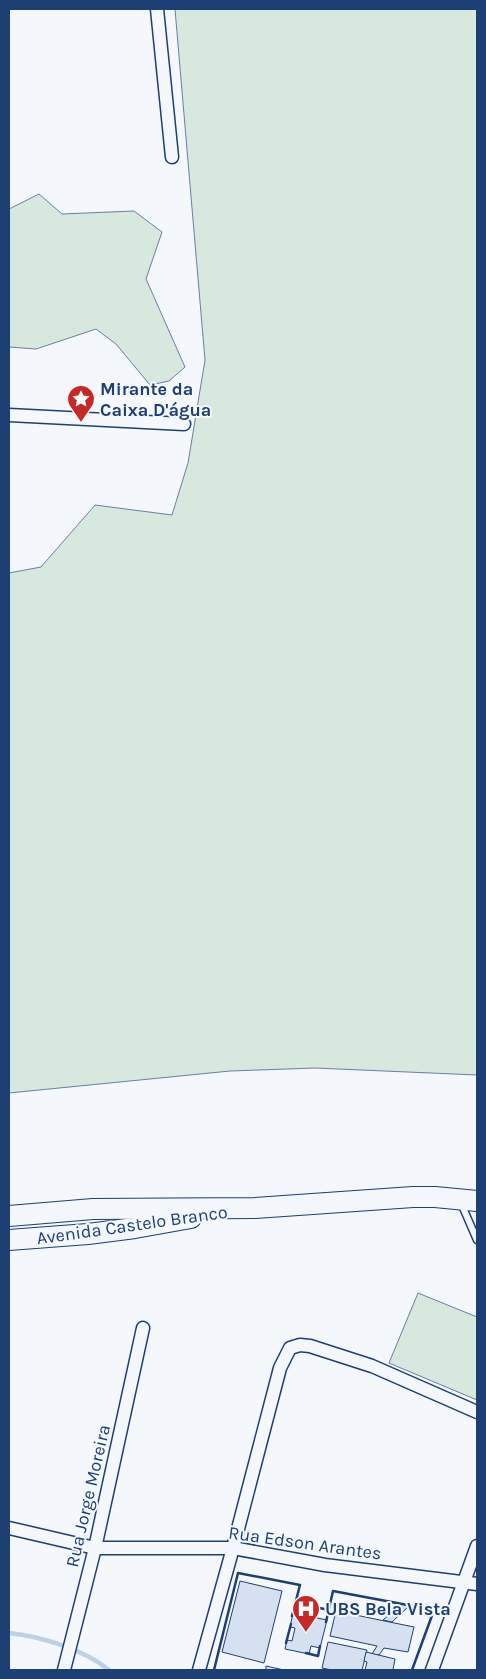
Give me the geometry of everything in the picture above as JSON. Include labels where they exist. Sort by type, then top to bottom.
[{"type":"main road","name":"Avenida Castelo Branco","points":[[9,1216],[92,1209],[255,1208],[413,1197],[468,1200]]},
{"type":"main road","name":"Avenida Castelo Branco","points":[[9,1240],[126,1229],[255,1208]]},
{"type":"street","points":[[157,9],[172,157]]},
{"type":"street","points":[[9,415],[184,424]]},
{"type":"street","name":"Rua Jorge Moreira","points":[[66,1664],[95,1548],[143,1328]]},
{"type":"street","points":[[199,1670],[280,1368],[290,1348],[300,1345],[310,1346],[372,1366],[477,1412]]},
{"type":"street","name":"Rua Edson Arantes","points":[[9,1528],[95,1548],[233,1548],[326,1565],[471,1583]]},
{"type":"street","points":[[432,1670],[471,1583],[477,1546]]},
{"type":"lane","points":[[468,1200],[477,1240]]},
{"type":"shaded area","points":[[175,9],[477,9],[477,1075],[315,1068],[230,1071],[9,1093],[9,573],[41,567],[95,505],[172,515],[188,463],[205,360]]},
{"type":"shaded area","points":[[39,194],[62,214],[134,211],[162,232],[146,279],[185,367],[169,381],[150,385],[116,344],[96,329],[36,349],[9,347],[9,209]]},
{"type":"shaded area","points":[[418,1293],[477,1317],[477,1400],[389,1363]]},
{"type":"building","points":[[240,1581],[282,1591],[264,1663],[222,1652]]},
{"type":"building","points":[[401,1604],[410,1605],[392,1622],[383,1620]]},
{"type":"building","points":[[336,1611],[414,1627],[408,1652],[384,1648],[379,1655],[372,1654],[377,1646],[330,1636]]},
{"type":"building","name":"UBS Bela Vista","points":[[293,1613],[327,1620],[320,1648],[311,1646],[309,1654],[285,1649],[287,1640],[292,1641],[295,1628],[290,1627]]},
{"type":"building","points":[[328,1642],[367,1650],[362,1670],[322,1668]]},
{"type":"building","points":[[366,1652],[395,1659],[393,1670],[365,1670],[367,1662],[364,1661]]},
{"type":"building","points":[[266,1666],[284,1670],[266,1670]]},
{"type":"waterway","points":[[9,1633],[34,1637],[62,1645],[88,1656],[109,1670]]},
{"type":"wall","points":[[214,1670],[238,1573],[300,1585],[292,1616]]},
{"type":"wall","points":[[326,1622],[333,1591],[434,1610],[412,1670]]},
{"type":"wall","points":[[296,1603],[329,1610]]},
{"type":"wall","points":[[286,1643],[291,1624]]},
{"type":"wall","points":[[306,1653],[318,1656],[320,1646]]},
{"type":"place","name":"Mirante da Caixa D'água","points":[[81,423]]},
{"type":"place","name":"UBS Bela Vista","points":[[306,1633]]}]
